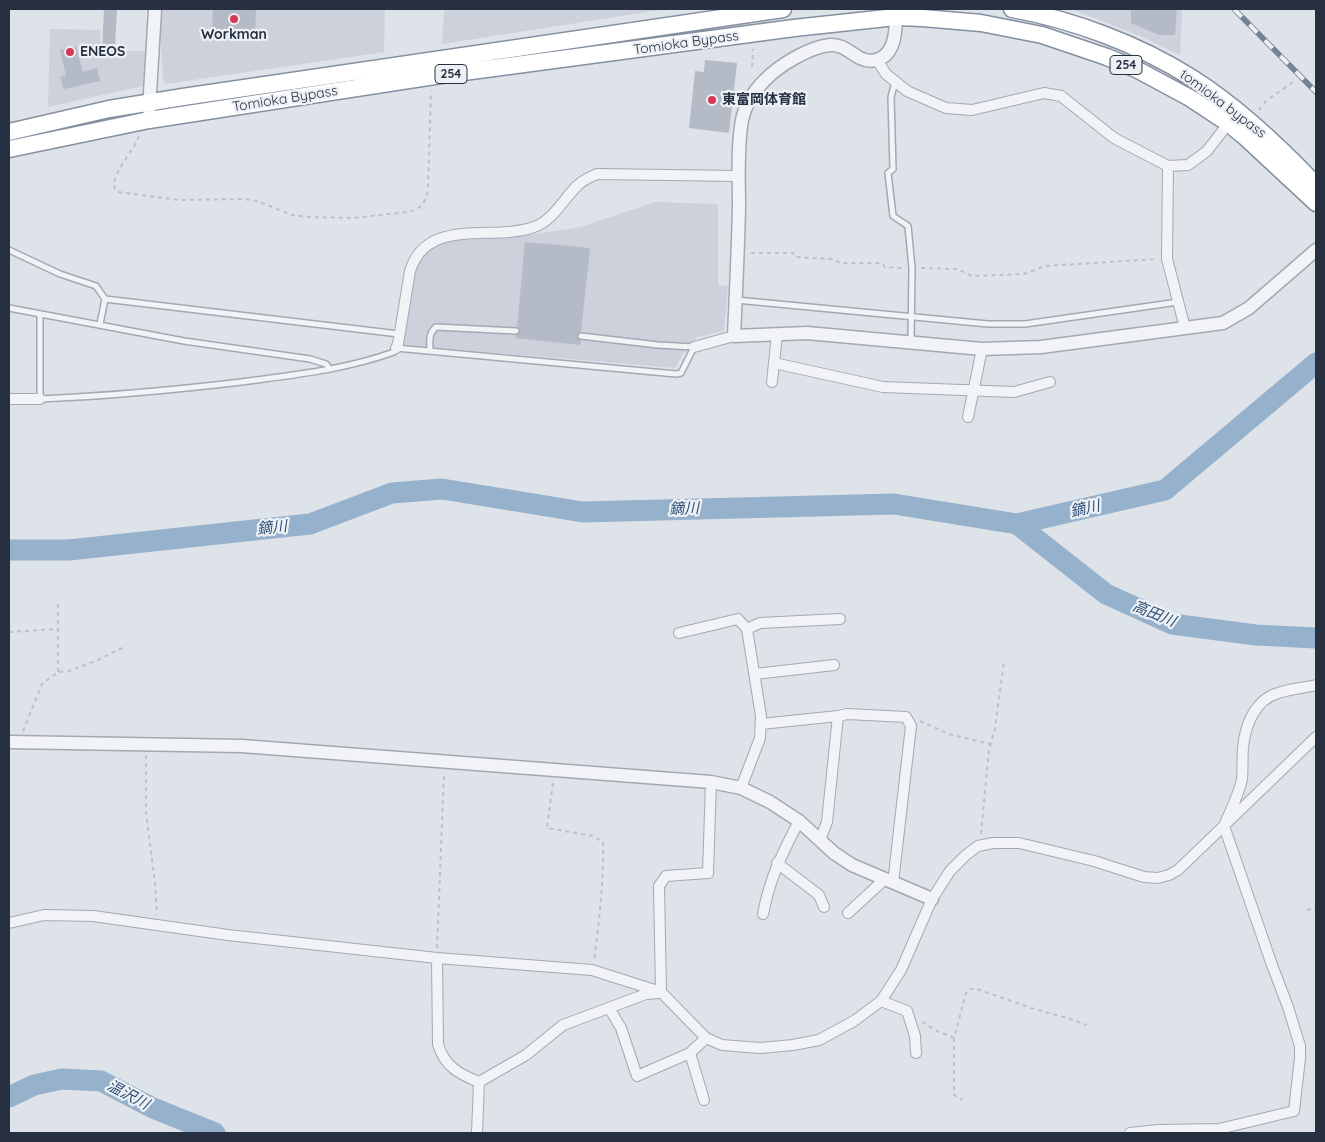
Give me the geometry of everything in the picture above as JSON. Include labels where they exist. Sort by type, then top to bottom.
[{"type":"highway","name":"Tomioka Bypass","points":[[9,132],[149,103],[783,9]]},
{"type":"highway","name":"Tomioka Bypass","points":[[1022,10],[1069,23],[1118,40],[1194,79],[1238,119],[1245,136],[1316,203]]},
{"type":"highway","name":"Tomioka Bypass","points":[[9,149],[145,121],[429,77],[896,13],[923,18],[981,23],[1042,35],[1072,44],[1114,60],[1238,119]]},
{"type":"highway","name":"tomioka bypass","points":[[1238,119],[1286,153],[1316,184]]},
{"type":"street","points":[[145,121],[149,103],[155,9]]},
{"type":"street","points":[[734,336],[740,138],[742,119],[746,108],[756,90],[773,73],[815,50],[830,45],[842,46],[866,60],[877,60],[886,55],[892,47],[896,13]]},
{"type":"street","points":[[877,60],[886,74],[906,91],[946,108],[972,110],[1044,93],[1062,96],[1114,138],[1168,166],[1188,165],[1207,151],[1238,119]]},
{"type":"street","points":[[1168,166],[1167,259],[1186,328]]},
{"type":"street","points":[[396,348],[410,271],[414,260],[430,242],[454,235],[508,232],[535,227],[552,215],[578,186],[597,174],[740,176]]},
{"type":"street","points":[[694,347],[734,336],[807,333],[982,349],[1041,347],[1223,323],[1249,308],[1316,250]]},
{"type":"street","points":[[772,382],[777,334]]},
{"type":"street","points":[[968,417],[982,349]]},
{"type":"street","points":[[774,363],[883,387],[1014,392],[1050,382]]},
{"type":"street","points":[[9,399],[40,399]]},
{"type":"street","points":[[679,633],[738,619],[747,629],[761,724],[760,738],[741,788]]},
{"type":"street","points":[[747,629],[760,623],[840,619]]},
{"type":"street","points":[[754,674],[834,665]]},
{"type":"street","points":[[1130,1133],[1158,1130],[1220,1129],[1294,1111],[1300,1046],[1224,826],[1239,790],[1242,778],[1243,747],[1253,712],[1265,700],[1277,693],[1316,685]]},
{"type":"street","points":[[761,724],[847,714],[906,717],[911,726],[889,881],[848,913]]},
{"type":"street","points":[[820,840],[827,822],[838,716]]},
{"type":"street","points":[[9,923],[44,915],[83,916],[228,935],[437,958],[592,970],[661,992],[706,1038],[722,1045],[760,1048],[793,1045],[819,1040],[854,1021],[881,1001],[901,970],[932,899],[950,871],[966,855],[980,845],[1019,843],[1094,861],[1144,877],[1158,878],[1169,875],[1178,870],[1316,738]]},
{"type":"street","points":[[14,742],[242,746],[710,782],[741,788],[770,802],[799,822],[834,853],[852,865],[932,899]]},
{"type":"street","points":[[661,992],[659,886],[666,876],[708,873],[710,782]]},
{"type":"street","points":[[763,914],[767,895],[778,863],[799,822]]},
{"type":"street","points":[[778,863],[819,896],[824,907]]},
{"type":"street","points":[[437,958],[438,1044],[441,1054],[450,1067],[462,1076],[479,1082],[526,1055],[563,1025],[646,994],[661,992]]},
{"type":"street","points":[[881,1001],[907,1011],[915,1036],[916,1053]]},
{"type":"street","points":[[609,1008],[621,1028],[637,1076],[690,1053],[706,1038]]},
{"type":"street","points":[[690,1053],[704,1100]]},
{"type":"street","points":[[476,1133],[479,1082]]},
{"type":"lane","points":[[895,82],[891,97],[893,168],[888,173],[893,216],[908,226],[912,268],[911,343]]},
{"type":"lane","points":[[9,250],[60,274],[96,286],[104,300],[100,324]]},
{"type":"lane","points":[[104,300],[399,334]]},
{"type":"lane","points":[[735,300],[988,324],[1026,324],[1178,302]]},
{"type":"lane","points":[[9,308],[184,340],[310,358],[326,364],[330,369]]},
{"type":"lane","points":[[40,314],[40,399],[91,397],[308,374],[367,362],[394,352],[396,348],[676,374],[681,373],[694,347],[581,336]]},
{"type":"lane","points":[[430,351],[431,330],[436,327],[516,331]]},
{"type":"path","points":[[752,67],[753,49]]},
{"type":"path","points":[[145,121],[139,137],[114,183],[114,188],[118,192],[179,200],[244,199],[257,201],[292,216],[353,218],[415,211],[421,207],[426,199],[428,189],[432,96],[429,77]]},
{"type":"path","points":[[1238,119],[1293,82]]},
{"type":"path","points":[[738,252],[793,253],[795,257],[834,259],[840,263],[882,263],[885,267],[957,269],[972,276],[1024,274],[1045,266],[1167,259]]},
{"type":"path","points":[[58,601],[58,672]]},
{"type":"path","points":[[9,632],[58,629]]},
{"type":"path","points":[[14,742],[42,684],[58,672],[70,670],[98,660],[124,647]]},
{"type":"path","points":[[980,845],[990,744],[995,728],[1004,661]]},
{"type":"path","points":[[906,717],[949,734],[990,744]]},
{"type":"path","points":[[146,744],[146,813],[155,882],[157,925]]},
{"type":"path","points":[[437,958],[444,761]]},
{"type":"path","points":[[555,770],[547,828],[593,836],[603,842],[601,904],[592,970]]},
{"type":"path","points":[[1308,910],[1316,907]]},
{"type":"path","points":[[962,1100],[954,1095],[954,1038],[966,993],[969,989],[977,989],[1087,1025]]},
{"type":"path","points":[[907,1011],[914,1012],[922,1023],[954,1038]]},
{"type":"shaded area","points":[[163,9],[385,9],[384,52],[166,84],[163,80],[160,29]]},
{"type":"shaded area","points":[[444,9],[666,9],[442,44]]},
{"type":"shaded area","points":[[1071,9],[1182,9],[1180,55],[1145,38]]},
{"type":"shaded area","points":[[50,29],[100,30],[101,51],[146,51],[143,86],[48,107]]},
{"type":"shaded area","points":[[655,202],[718,204],[718,285],[728,286],[724,331],[697,337],[685,351],[675,368],[403,345],[416,269],[427,251],[435,246],[460,240],[524,236],[581,227]]},
{"type":"building","points":[[104,9],[117,9],[115,47],[102,49]]},
{"type":"building","name":"Workman","points":[[213,9],[256,9],[255,32],[212,30]]},
{"type":"building","points":[[1131,9],[1177,9],[1175,35],[1159,35],[1131,23]]},
{"type":"building","points":[[76,46],[83,72],[97,68],[100,81],[64,89],[60,77],[66,76],[60,50]]},
{"type":"building","name":"東富岡体育館","points":[[705,60],[737,63],[729,133],[689,128],[695,71],[704,72]]},
{"type":"building","points":[[525,242],[590,248],[581,332],[577,336],[581,340],[580,345],[515,338],[520,332],[520,329],[517,327]]},
{"type":"waterway","name":"鏑川","points":[[9,550],[69,550],[310,524],[392,493],[442,489],[583,512],[894,504],[1017,524],[1165,490],[1316,363]]},
{"type":"waterway","name":"高田川","points":[[1017,524],[1106,594],[1172,624],[1256,635],[1316,638]]},
{"type":"waterway","name":"温沢川","points":[[9,1097],[34,1085],[62,1079],[101,1081],[153,1108],[215,1133]]},
{"type":"railway","points":[[1234,9],[1316,92]]},
{"type":"place","name":"Workman","points":[[234,19]]},
{"type":"place","name":"ENEOS","points":[[70,52]]},
{"type":"place","name":"東富岡体育館","points":[[712,100]]}]
